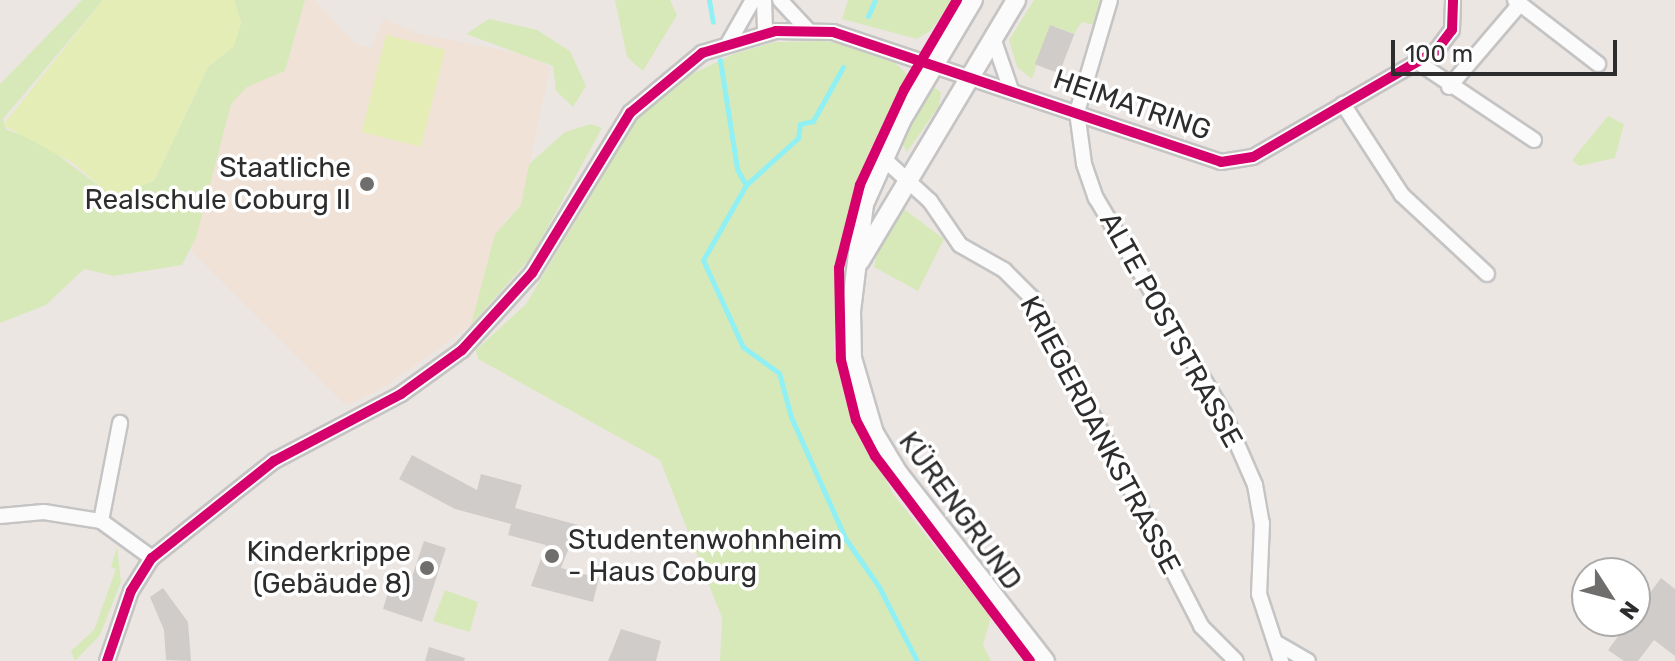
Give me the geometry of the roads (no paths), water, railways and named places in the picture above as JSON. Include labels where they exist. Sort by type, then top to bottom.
[{"type":"main road","name":"KÜRENGRUND","points":[[973,0],[933,62],[883,158],[864,204],[853,282],[852,358],[874,433],[944,537],[1045,661]]},
{"type":"main road","name":"KÜRENGRUND","points":[[853,282],[907,175],[1016,0]]},
{"type":"street","points":[[729,42],[753,0]]},
{"type":"street","points":[[766,0],[770,32]]},
{"type":"street","points":[[780,0],[808,30]]},
{"type":"street","name":"ALTE POSTSTRASSE","points":[[1110,0],[1077,112],[1084,164],[1096,198],[1180,335],[1255,485],[1262,523],[1259,594],[1281,661]]},
{"type":"street","name":"HEIMATRING","points":[[107,661],[131,591],[152,558],[274,461],[401,394],[462,350],[532,273],[630,113],[677,69],[729,42],[770,32],[808,30],[933,62],[1221,162],[1253,157],[1436,51],[1452,30],[1453,0]]},
{"type":"street","points":[[1449,87],[1517,2],[1598,64]]},
{"type":"street","points":[[993,38],[1011,90]]},
{"type":"street","points":[[1416,61],[1449,87],[1534,140]]},
{"type":"street","points":[[1343,104],[1402,195],[1487,274]]},
{"type":"street","name":"KRIEGERDANKSTRASSE","points":[[883,158],[907,175],[960,245],[1004,270],[1032,298],[1201,626],[1236,661]]},
{"type":"street","points":[[101,521],[120,423]]},
{"type":"street","points":[[0,516],[44,512],[101,521],[152,558]]},
{"type":"street","points":[[1275,642],[1308,661]]},
{"type":"waterway","points":[[709,0],[713,22]]},
{"type":"waterway","points":[[868,16],[875,0]]},
{"type":"waterway","points":[[720,60],[737,169],[746,185]]},
{"type":"waterway","points":[[843,67],[813,121],[800,124],[798,138],[746,185],[703,260],[743,347],[779,373],[791,417],[845,538],[879,587],[917,661]]},
{"type":"place","name":"Staatliche Realschule Coburg II","points":[[367,184]]},
{"type":"place","name":"Studentenwohnheim - Haus Coburg","points":[[552,556]]},
{"type":"place","name":"Kinderkrippe (Gebäude 8)","points":[[427,568]]}]
